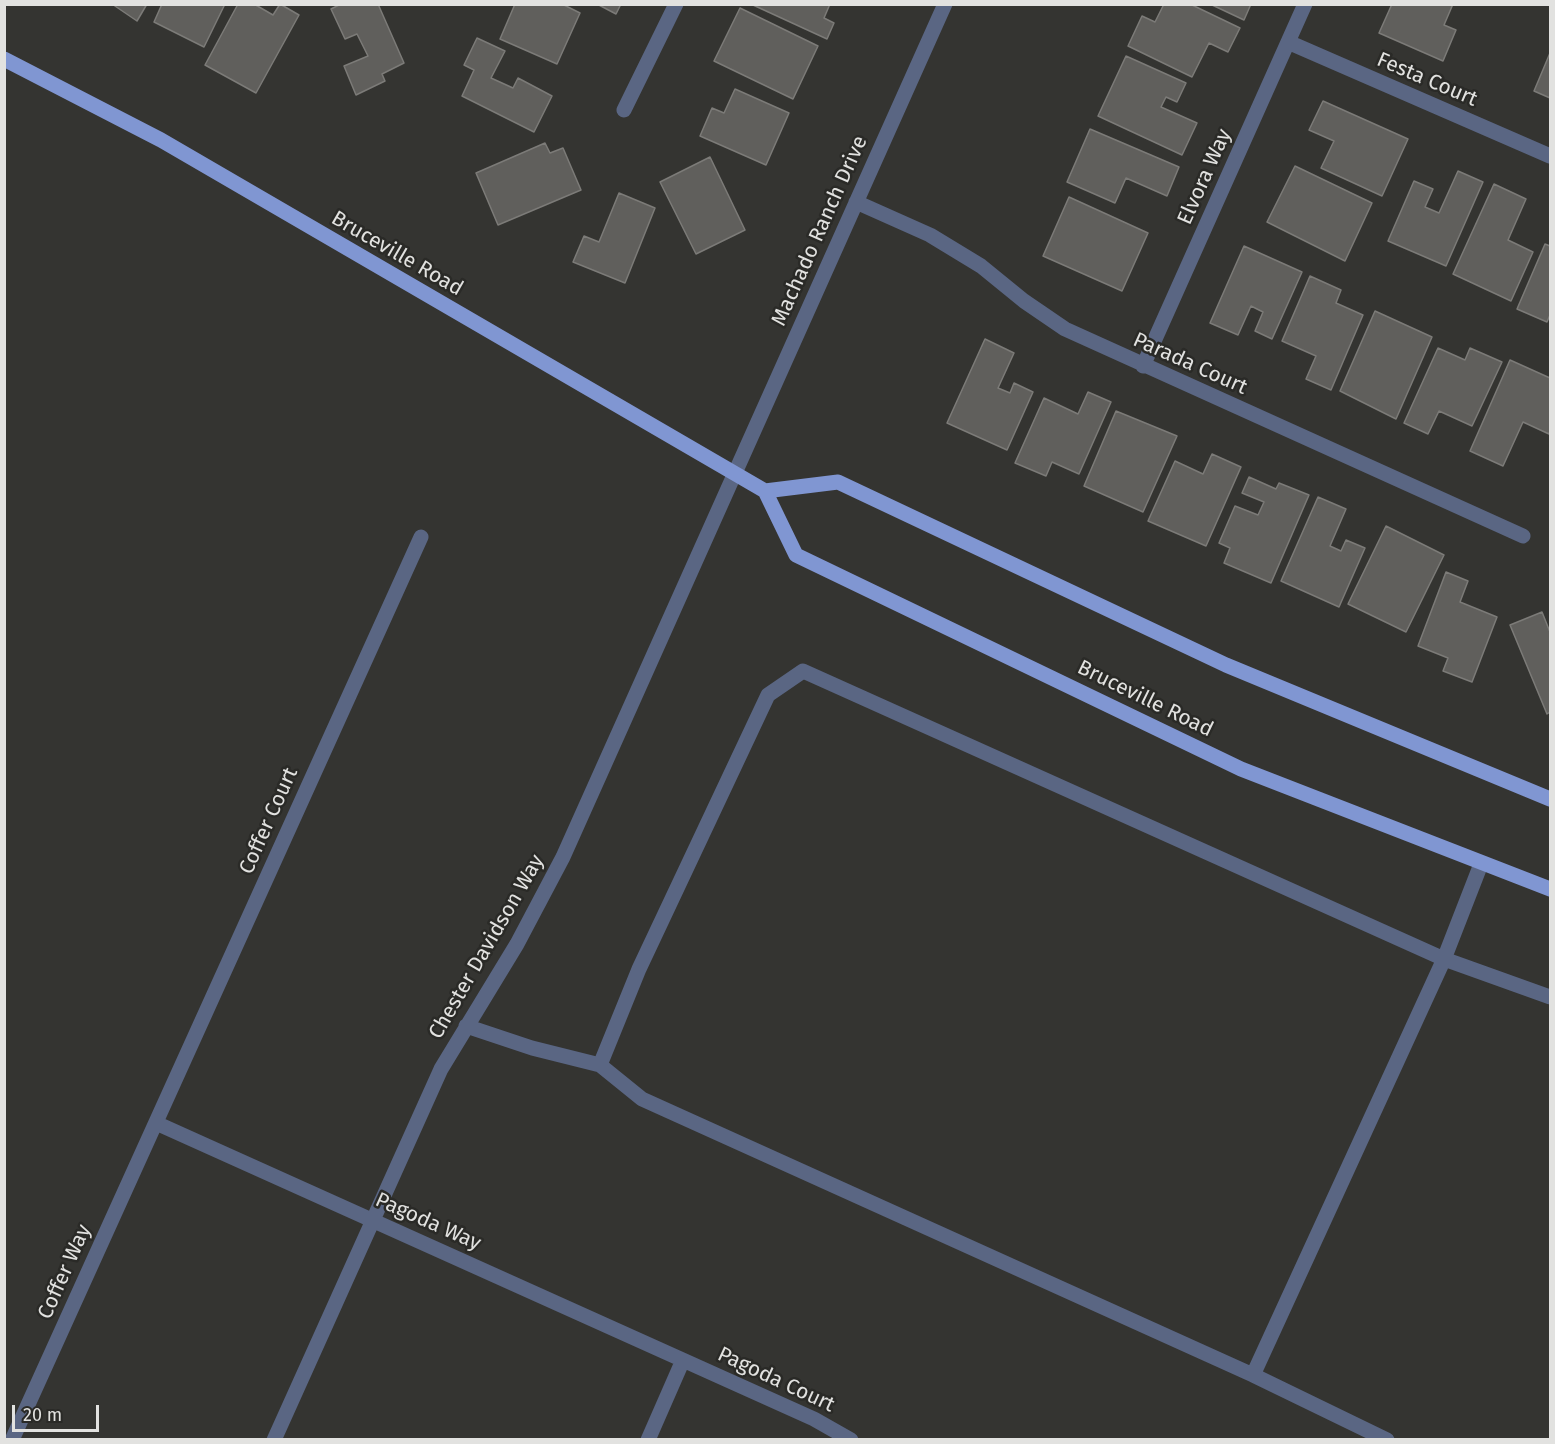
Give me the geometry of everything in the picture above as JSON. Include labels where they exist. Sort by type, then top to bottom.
[{"type":"main road","name":"Bruceville Road","points":[[4,58],[171,146],[765,491],[796,555],[1241,769],[1481,864],[1551,889]]},
{"type":"main road","points":[[765,491],[838,482],[1226,665],[1551,799]]},
{"type":"street","points":[[624,110],[676,4]]},
{"type":"street","name":"Machado Ranch Drive","points":[[734,475],[945,4]]},
{"type":"street","name":"Elvora Way","points":[[1143,366],[1305,4]]},
{"type":"street","name":"Festa Court","points":[[1288,42],[1551,156]]},
{"type":"street","name":"Parada Court","points":[[856,201],[930,235],[981,266],[1024,301],[1065,329],[1523,536]]},
{"type":"street","name":"Chester Davidson Way","points":[[274,1440],[441,1070],[517,944],[562,857],[734,475]]},
{"type":"street","name":"Coffer Court","points":[[156,1123],[421,537]]},
{"type":"street","points":[[600,1065],[639,969],[768,695],[803,671],[1444,959],[1551,998]]},
{"type":"street","points":[[1253,1375],[1444,959],[1481,864]]},
{"type":"street","points":[[466,1026],[532,1048],[600,1065],[642,1099],[1253,1375],[1387,1440]]},
{"type":"street","name":"Pagoda Way","points":[[156,1123],[683,1360]]},
{"type":"street","name":"Coffer Way","points":[[12,1440],[156,1123]]},
{"type":"street","points":[[648,1440],[683,1360]]},
{"type":"street","name":"Pagoda Court","points":[[683,1360],[814,1419],[851,1440]]},
{"type":"building","points":[[112,4],[147,4],[137,21]]},
{"type":"building","points":[[162,4],[225,4],[204,47],[154,22]]},
{"type":"building","points":[[238,4],[254,4],[273,15],[280,4],[299,15],[256,93],[205,65]]},
{"type":"building","points":[[341,4],[378,4],[404,63],[382,74],[385,81],[356,95],[344,66],[368,56],[357,34],[345,39],[331,9]]},
{"type":"building","points":[[515,4],[562,4],[580,13],[557,64],[500,39]]},
{"type":"building","points":[[597,4],[621,4],[616,14]]},
{"type":"building","points":[[830,4],[824,18],[834,23],[827,39],[753,5]]},
{"type":"building","points":[[1164,4],[1190,4],[1240,28],[1228,52],[1209,43],[1192,77],[1128,46],[1142,16],[1155,22]]},
{"type":"building","points":[[1210,4],[1251,4],[1244,20]]},
{"type":"building","points":[[1392,4],[1453,4],[1444,25],[1456,30],[1443,61],[1379,33]]},
{"type":"building","points":[[740,8],[818,46],[793,99],[714,61]]},
{"type":"building","points":[[477,38],[505,51],[491,78],[513,88],[518,78],[552,96],[534,132],[462,96],[474,70],[464,65]]},
{"type":"building","points":[[1550,53],[1550,98],[1534,91]]},
{"type":"building","points":[[1126,56],[1186,83],[1177,102],[1166,97],[1161,107],[1197,123],[1182,155],[1098,116]]},
{"type":"building","points":[[735,89],[789,113],[766,165],[700,136],[712,108],[724,113]]},
{"type":"building","points":[[1323,101],[1408,139],[1382,196],[1321,168],[1334,141],[1309,130]]},
{"type":"building","points":[[1090,129],[1179,167],[1167,196],[1126,178],[1115,203],[1067,182]]},
{"type":"building","points":[[545,143],[550,153],[563,148],[581,190],[498,225],[476,173]]},
{"type":"building","points":[[710,157],[745,230],[696,254],[660,182]]},
{"type":"building","points":[[1295,166],[1372,203],[1345,261],[1267,222]]},
{"type":"building","points":[[1458,171],[1483,182],[1446,266],[1388,241],[1414,181],[1433,189],[1425,207],[1439,213]]},
{"type":"building","points":[[1494,184],[1526,199],[1508,240],[1533,252],[1511,301],[1453,274]]},
{"type":"building","points":[[619,193],[655,208],[625,283],[573,262],[584,236],[599,242]]},
{"type":"building","points":[[1069,197],[1148,233],[1122,291],[1043,256]]},
{"type":"building","points":[[1545,244],[1550,246],[1550,315],[1547,322],[1517,309]]},
{"type":"building","points":[[1244,246],[1302,272],[1272,339],[1255,331],[1263,312],[1251,306],[1238,335],[1210,323]]},
{"type":"building","points":[[1310,276],[1341,290],[1336,303],[1363,315],[1331,390],[1306,379],[1316,356],[1282,341]]},
{"type":"building","points":[[1375,311],[1432,337],[1396,419],[1340,391]]},
{"type":"building","points":[[985,339],[1014,353],[998,388],[1010,393],[1014,383],[1033,392],[1007,450],[947,423]]},
{"type":"building","points":[[1438,348],[1465,360],[1470,348],[1502,362],[1472,426],[1439,411],[1428,434],[1404,423]]},
{"type":"building","points":[[1510,360],[1550,378],[1550,431],[1549,434],[1523,422],[1503,466],[1470,451]]},
{"type":"building","points":[[1088,392],[1111,402],[1079,474],[1052,462],[1046,476],[1015,463],[1044,398],[1078,414]]},
{"type":"building","points":[[1116,411],[1177,436],[1143,512],[1084,486]]},
{"type":"building","points":[[1212,454],[1241,467],[1206,546],[1148,521],[1175,461],[1203,474]]},
{"type":"building","points":[[1249,477],[1276,489],[1279,483],[1309,495],[1271,583],[1224,563],[1230,548],[1219,543],[1235,506],[1258,515],[1264,502],[1242,493]]},
{"type":"building","points":[[1318,497],[1346,509],[1330,546],[1341,551],[1346,540],[1365,548],[1339,607],[1281,581]]},
{"type":"building","points":[[1386,526],[1444,555],[1406,632],[1348,604]]},
{"type":"building","points":[[1446,572],[1468,581],[1460,602],[1497,617],[1472,682],[1443,671],[1448,658],[1418,646]]},
{"type":"building","points":[[1542,612],[1550,632],[1550,712],[1547,714],[1510,625]]}]
